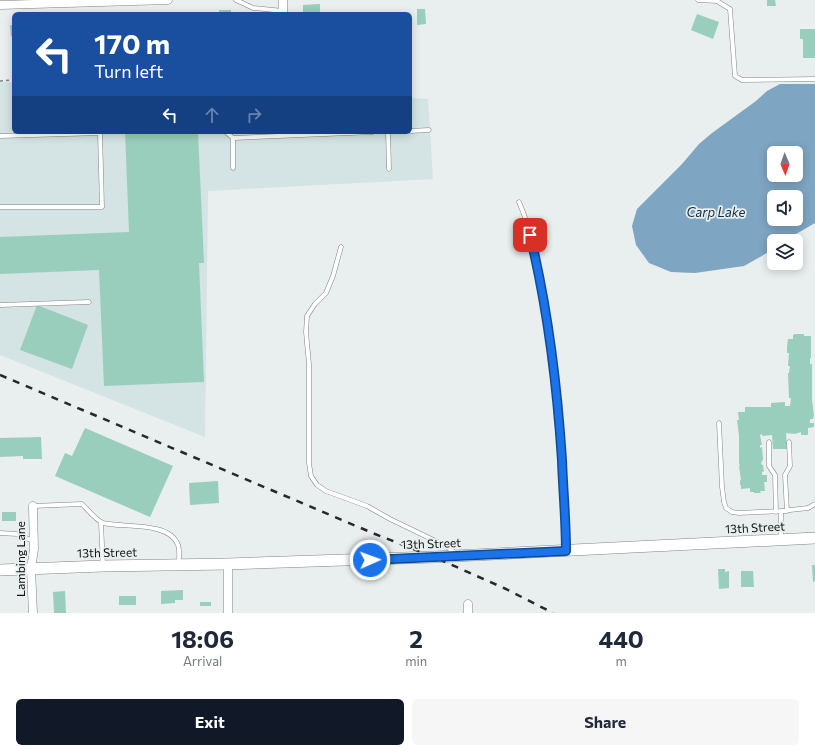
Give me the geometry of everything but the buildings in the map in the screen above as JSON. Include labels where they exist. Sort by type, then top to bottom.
[{"type":"street","points":[[0,5],[168,0]]},
{"type":"street","points":[[283,0],[283,12]]},
{"type":"street","name":"Lambing Lane","points":[[33,506],[31,569],[33,613]]},
{"type":"street","name":"13th Street","points":[[0,570],[459,556],[815,538]]},
{"type":"street","points":[[228,564],[228,613]]},
{"type":"street","points":[[468,604],[468,613]]},
{"type":"lane","points":[[236,0],[248,7],[283,12]]},
{"type":"lane","points":[[698,0],[717,1],[730,9],[735,76],[742,80],[815,79]]},
{"type":"lane","points":[[412,131],[429,130]]},
{"type":"lane","points":[[0,136],[67,134]]},
{"type":"lane","points":[[0,207],[102,207],[101,134]]},
{"type":"lane","points":[[228,134],[233,138],[326,134]]},
{"type":"lane","points":[[388,134],[389,169]]},
{"type":"lane","points":[[233,138],[233,168]]},
{"type":"lane","points":[[519,202],[527,220],[549,330],[560,432],[565,501],[566,551]]},
{"type":"lane","points":[[341,247],[333,276],[326,293],[315,304],[308,316],[306,332],[309,364],[311,476],[317,485],[326,491],[367,506],[419,534],[446,546],[459,556]]},
{"type":"lane","points":[[0,305],[89,302]]},
{"type":"lane","points":[[719,423],[722,487],[726,508],[732,512],[739,513],[776,512],[808,508],[815,504]]},
{"type":"lane","points":[[769,442],[769,466],[775,475],[776,512]]},
{"type":"lane","points":[[787,511],[785,475],[790,466],[789,442]]},
{"type":"lane","points":[[775,475],[785,475]]},
{"type":"lane","points":[[33,506],[82,504],[101,523],[154,528],[169,534],[175,539],[178,545],[180,565]]},
{"type":"lane","points":[[781,511],[781,540]]},
{"type":"lane","points":[[101,523],[103,566]]},
{"type":"lane","points":[[0,533],[17,534],[33,541]]},
{"type":"path","points":[[0,81],[12,80]]},
{"type":"shaded area","points":[[0,82],[12,82],[12,134],[412,134],[412,98],[428,99],[433,179],[208,191],[205,437],[0,355]]},
{"type":"water","name":"Carp Lake","points":[[780,84],[815,84],[815,223],[796,234],[767,234],[767,253],[744,266],[695,273],[671,272],[649,263],[636,245],[632,226],[637,209],[682,164],[699,144],[767,91]]},
{"type":"railway","points":[[0,375],[375,534],[434,557],[506,589],[553,613]]},
{"type":"route","points":[[370,560],[566,551],[565,501],[560,432],[549,330],[530,235]]}]
